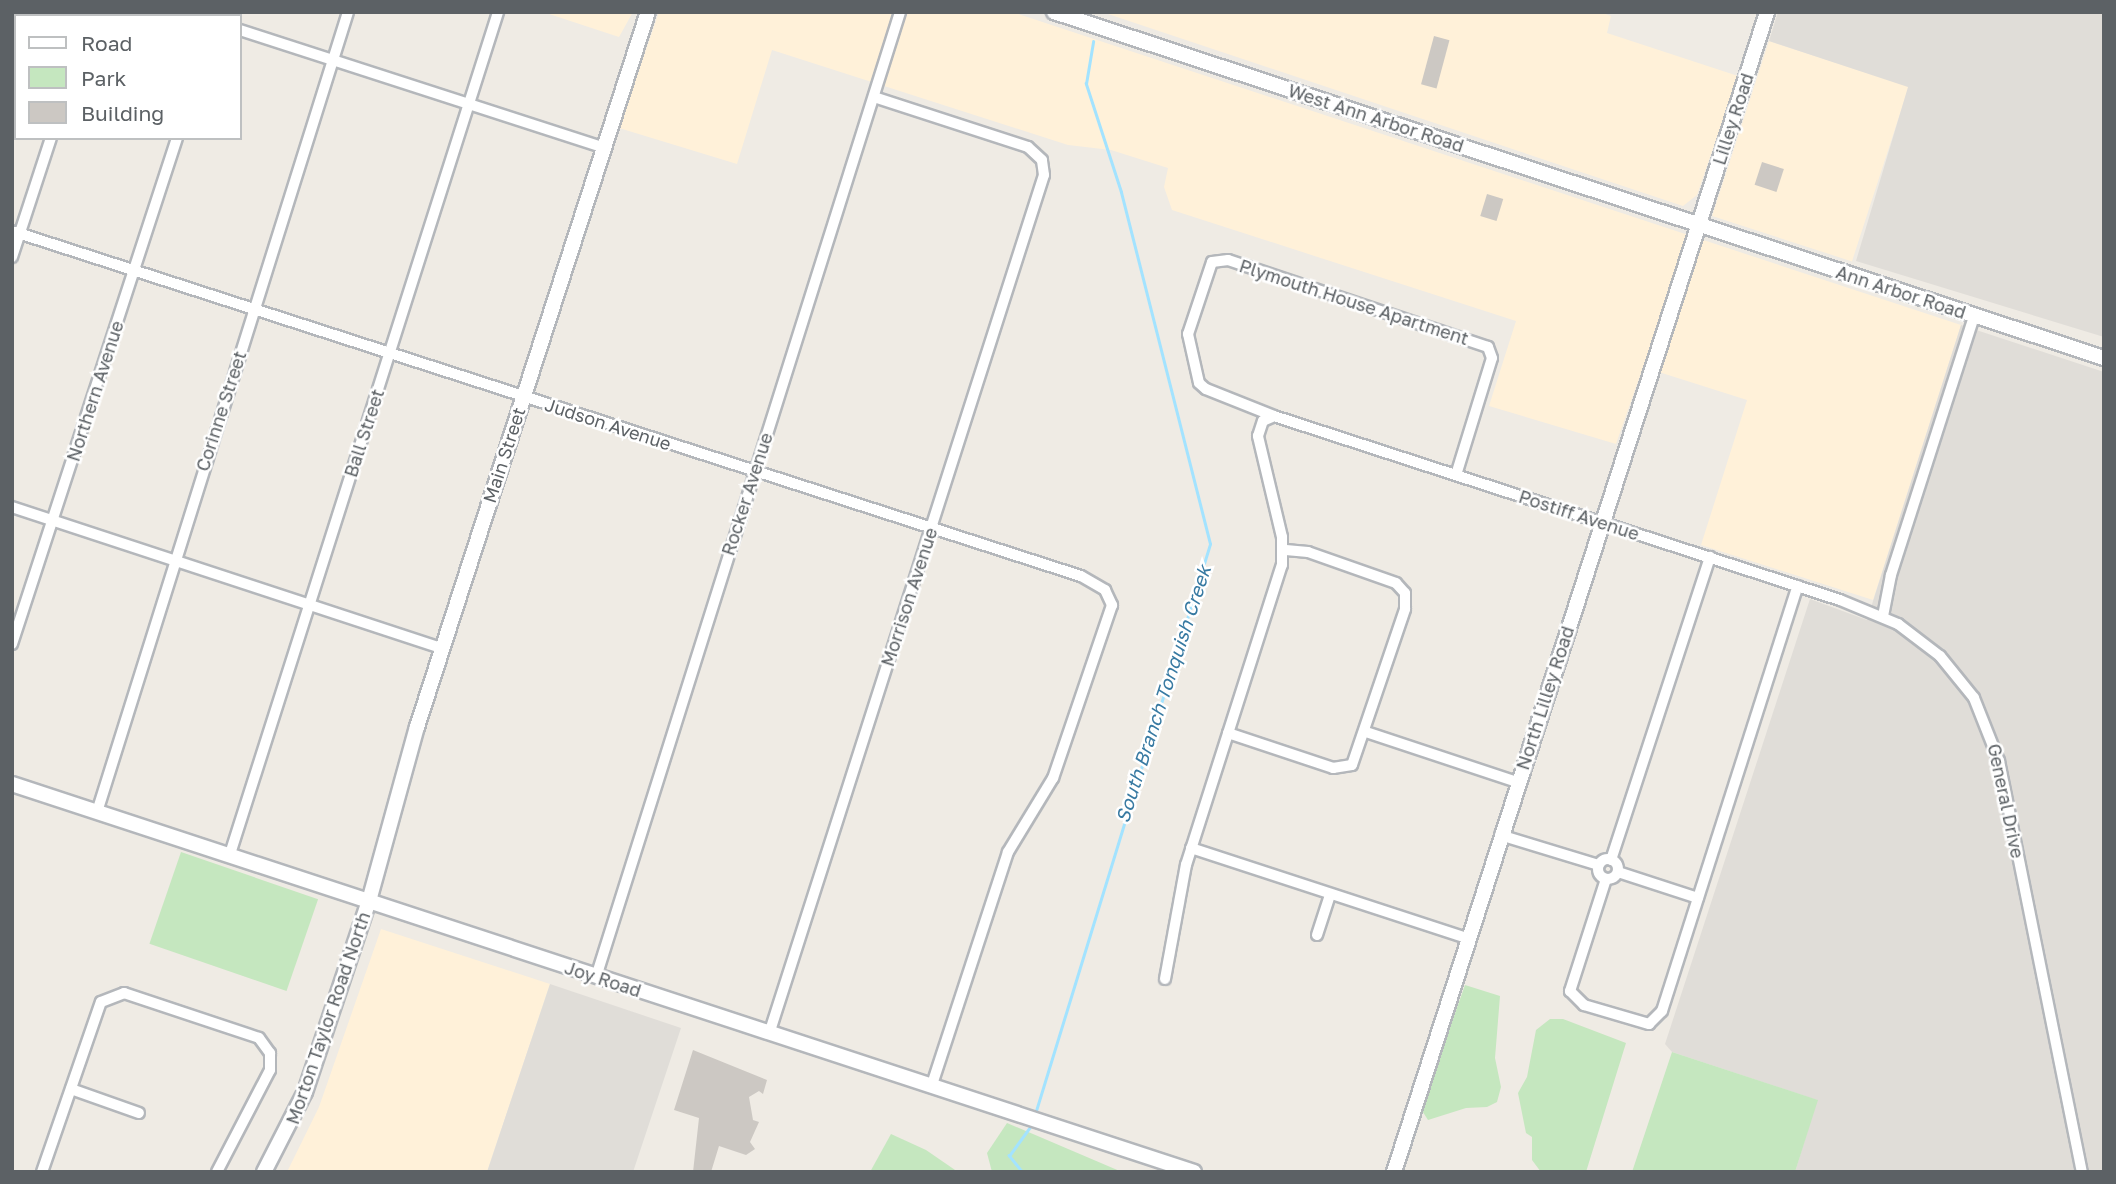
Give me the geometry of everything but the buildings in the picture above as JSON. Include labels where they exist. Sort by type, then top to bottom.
[{"type":"street","name":"Corinne Street","points":[[97,811],[173,560],[348,12]]},
{"type":"street","name":"Ball Street","points":[[230,854],[498,12]]},
{"type":"street","name":"Main Street","points":[[369,901],[442,648],[648,12]]},
{"type":"street","name":"Rocker Avenue","points":[[596,977],[900,12]]},
{"type":"street","name":"West Ann Arbor Road","points":[[1054,12],[1698,225]]},
{"type":"street","name":"Lilley Road","points":[[1698,225],[1767,12]]},
{"type":"street","points":[[242,31],[603,147]]},
{"type":"street","name":"Morrison Avenue","points":[[769,1034],[1042,181],[1042,160],[1028,147],[874,97]]},
{"type":"street","points":[[12,257],[16,232],[50,140]]},
{"type":"street","name":"Northern Avenue","points":[[12,645],[176,140]]},
{"type":"street","name":"Ann Arbor Road","points":[[1698,225],[2104,358]]},
{"type":"street","name":"North Lilley Road","points":[[1394,1172],[1698,225]]},
{"type":"street","name":"Judson Avenue","points":[[16,232],[1093,581],[1112,605],[1053,778],[1008,852],[932,1085]]},
{"type":"street","name":"Plymouth House Apartment","points":[[1274,416],[1199,383],[1188,328],[1216,259],[1488,347],[1492,358],[1456,475]]},
{"type":"street","points":[[1883,616],[1891,575],[1974,316]]},
{"type":"street","points":[[1166,979],[1191,848],[1283,550],[1258,436],[1264,421],[1274,416]]},
{"type":"street","name":"Postiff Avenue","points":[[1274,416],[1883,616]]},
{"type":"street","points":[[12,507],[442,648]]},
{"type":"street","points":[[1228,733],[1340,769],[1357,760],[1405,609],[1405,593],[1379,576],[1283,550]]},
{"type":"street","points":[[1698,898],[1618,872],[1611,860],[1710,557]]},
{"type":"street","points":[[1618,872],[1606,879],[1570,991],[1584,1004],[1638,1023],[1654,1022],[1662,1011],[1798,586]]},
{"type":"street","name":"General Drive","points":[[1883,616],[1915,635],[1953,670],[1992,738],[2082,1172]]},
{"type":"street","points":[[1366,732],[1517,782]]},
{"type":"street","name":"Joy Road","points":[[12,784],[1194,1172]]},
{"type":"street","points":[[1500,835],[1599,865],[1611,860]]},
{"type":"street","points":[[1191,848],[1467,938]]},
{"type":"street","points":[[1599,865],[1606,879]]},
{"type":"street","points":[[1317,934],[1330,895]]},
{"type":"street","name":"Morton Taylor Road North","points":[[264,1172],[305,1092],[369,901]]},
{"type":"street","points":[[43,1172],[102,1002],[111,995],[124,993],[259,1038],[270,1053],[270,1070],[217,1172]]},
{"type":"street","points":[[71,1090],[139,1113]]},
{"type":"shaded area","points":[[543,12],[633,12],[619,37]]},
{"type":"shaded area","points":[[659,12],[1012,12],[1961,325],[1873,600],[1701,545],[1747,400],[1643,367],[1616,444],[1489,406],[1516,321],[1172,210],[1164,187],[1168,168],[1111,150],[1068,145],[772,50],[737,164],[619,128]]},
{"type":"shaded area","points":[[1102,12],[1600,12],[1611,16],[1607,33],[1738,76],[1697,195],[1683,206]]},
{"type":"shaded area","points":[[1778,12],[2104,12],[2104,337],[1856,261],[1908,87],[1769,41]]},
{"type":"shaded area","points":[[1769,41],[1909,86],[1852,261],[1712,216]]},
{"type":"shaded area","points":[[1961,325],[2104,372],[2104,1172],[1795,1172],[1817,1100],[1672,1052],[1665,1044],[1810,599],[1867,620]]},
{"type":"shaded area","points":[[381,929],[550,984],[487,1172],[287,1172],[319,1107]]},
{"type":"shaded area","points":[[550,984],[681,1028],[633,1172],[487,1172]]},
{"type":"green space","points":[[181,852],[318,899],[287,991],[149,944]]},
{"type":"green space","points":[[1465,985],[1500,996],[1495,1058],[1501,1087],[1497,1102],[1487,1107],[1466,1108],[1428,1120],[1421,1109]]},
{"type":"green space","points":[[1550,1019],[1563,1019],[1626,1043],[1586,1172],[1541,1172],[1532,1160],[1532,1137],[1526,1133],[1518,1093],[1527,1077],[1536,1030]]},
{"type":"green space","points":[[1672,1052],[1818,1100],[1795,1172],[1632,1172]]},
{"type":"green space","points":[[1007,1123],[1122,1172],[992,1172],[987,1153]]},
{"type":"green space","points":[[891,1134],[926,1150],[958,1172],[870,1172]]},
{"type":"waterway","name":"South Branch Tonquish Creek","points":[[1035,1114],[1210,544],[1121,192],[1086,84],[1093,42]]},
{"type":"waterway","name":"South Branch Tonquish Creek","points":[[1022,1172],[1009,1156],[1032,1124]]}]
